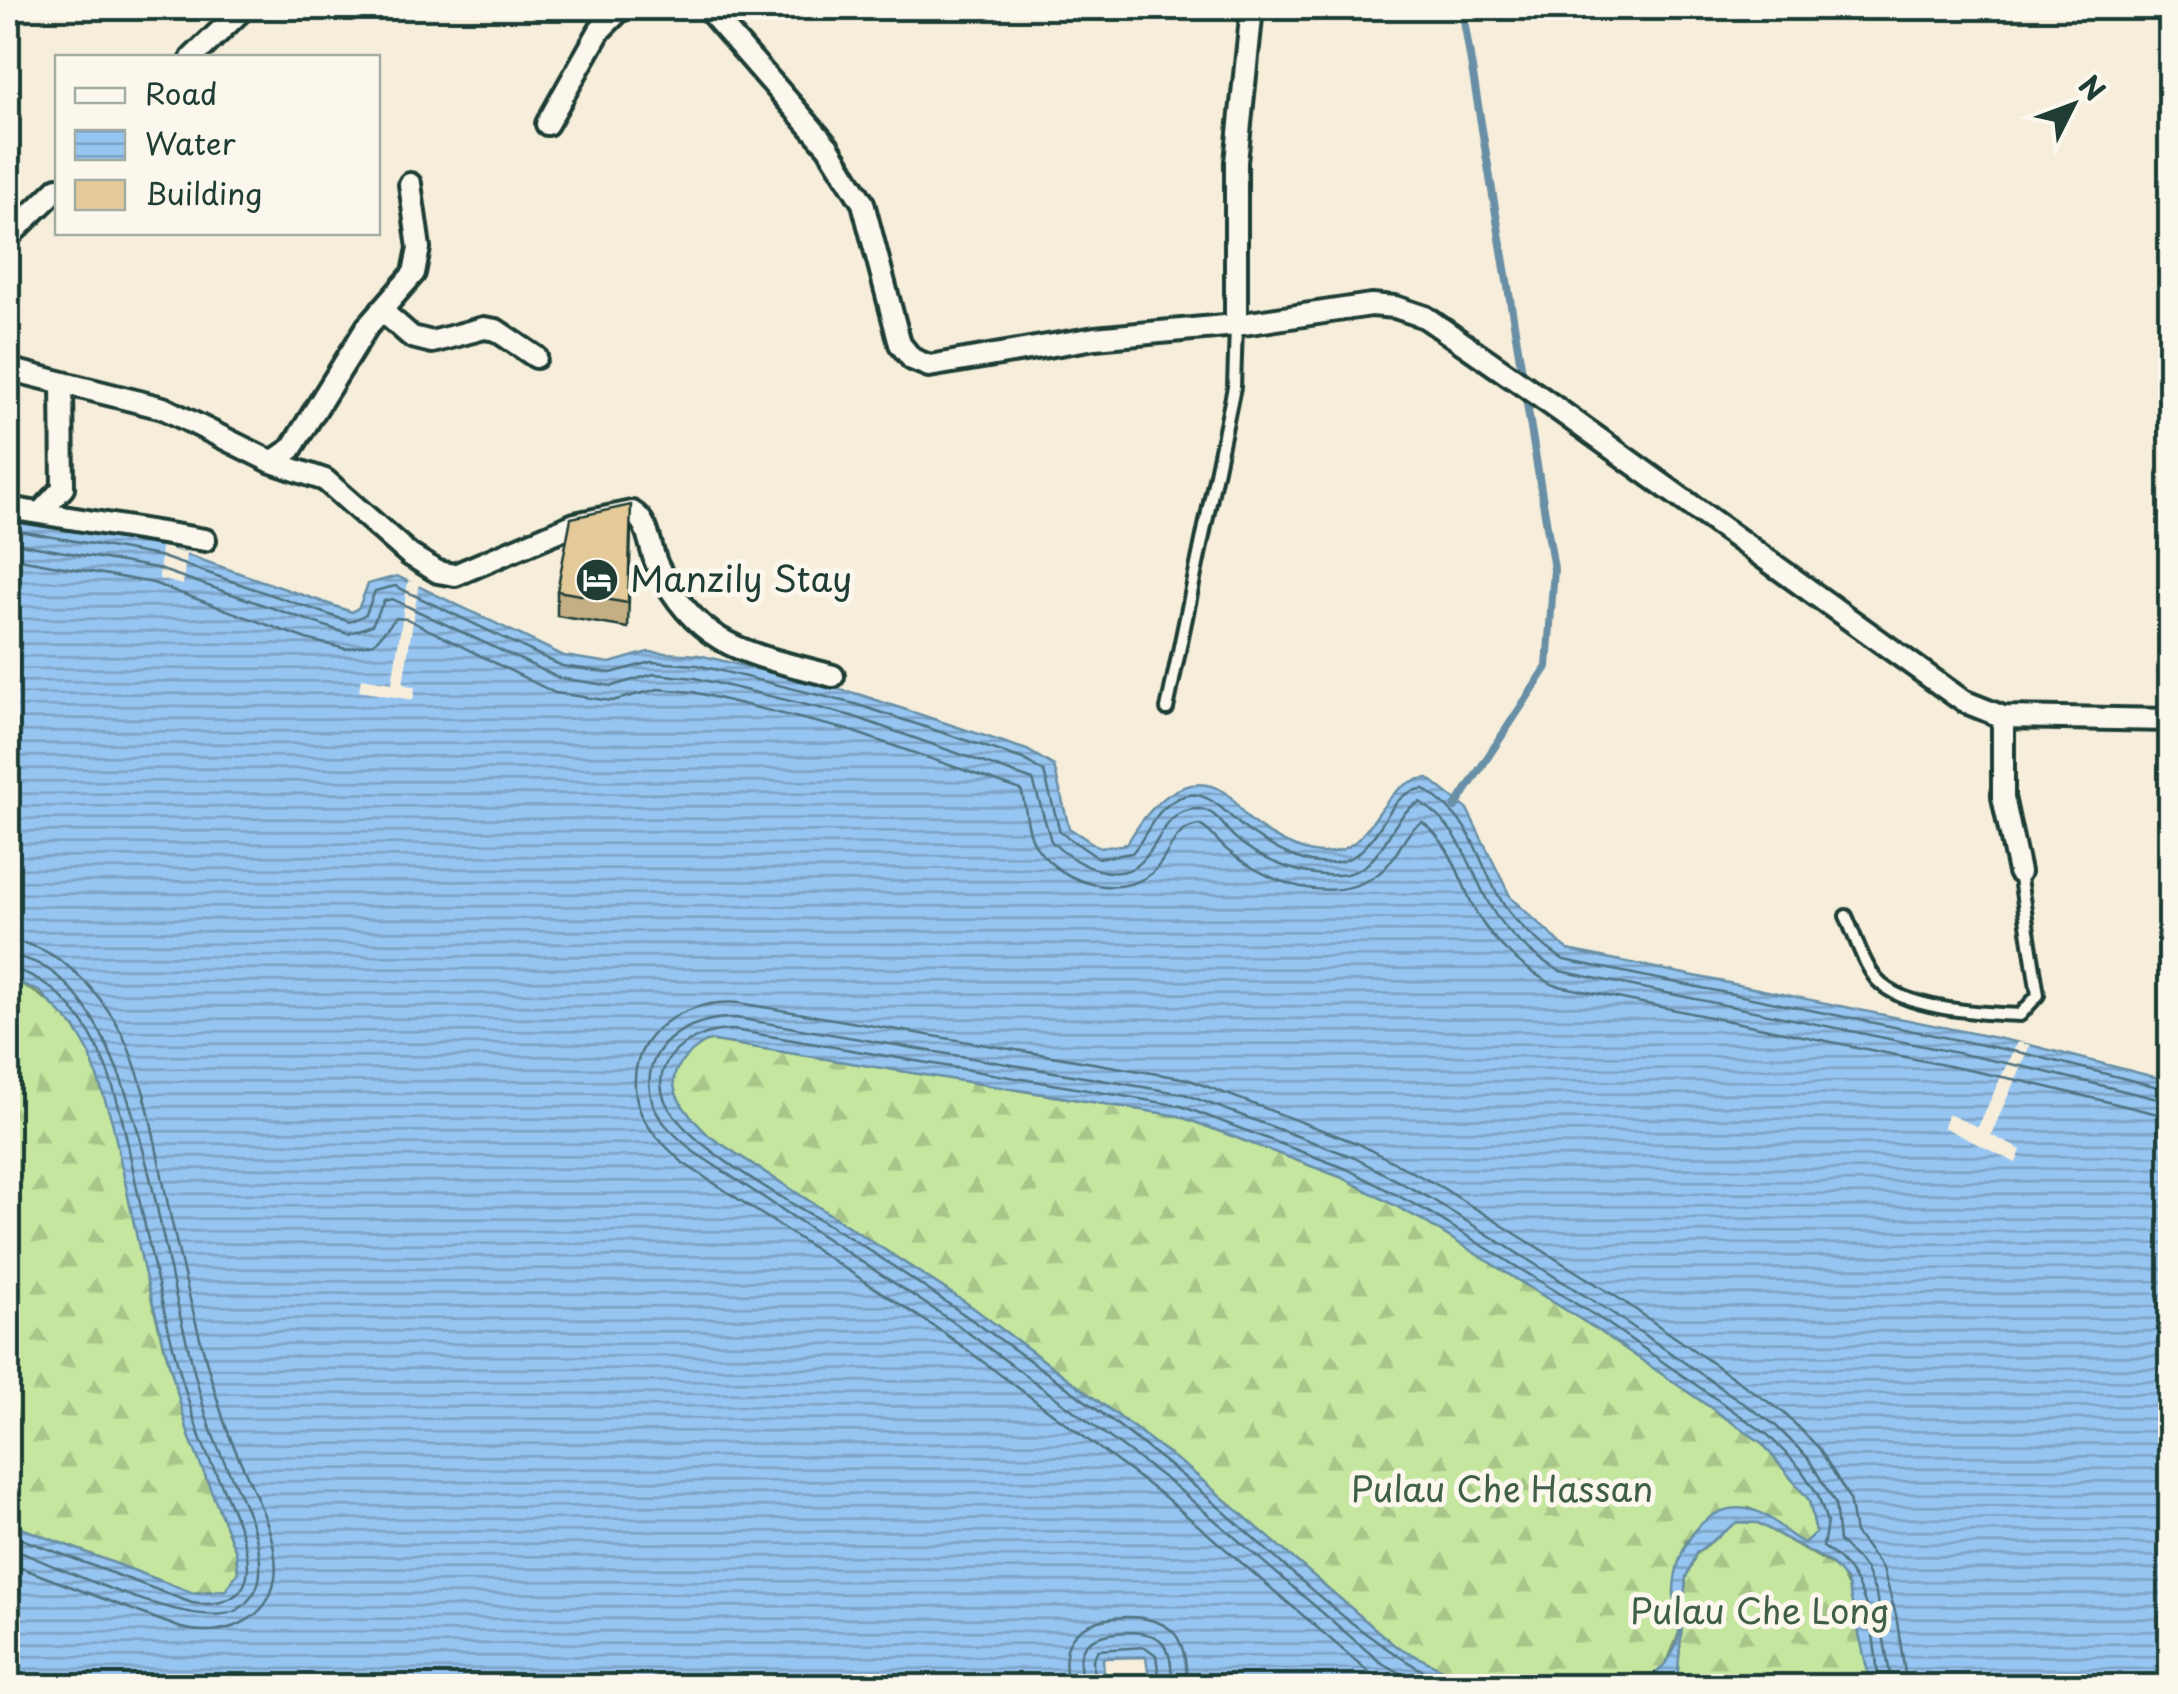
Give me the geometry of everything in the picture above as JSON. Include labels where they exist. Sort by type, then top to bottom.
[{"type":"street","points":[[195,55],[244,8]]},
{"type":"street","points":[[547,124],[600,30],[622,8]]},
{"type":"street","points":[[707,8],[828,146],[863,203],[900,344],[912,359],[929,366],[1095,338],[1236,325],[1371,305],[1395,307],[1425,317],[1548,402],[1963,702],[2003,718],[2170,720]]},
{"type":"street","points":[[1236,325],[1236,162],[1252,8]]},
{"type":"street","points":[[272,462],[291,448],[381,310],[418,262],[410,184]]},
{"type":"street","points":[[8,237],[55,191]]},
{"type":"street","points":[[381,310],[412,337],[432,342],[484,328],[496,330],[536,358]]},
{"type":"street","points":[[8,370],[163,408],[272,462],[325,480],[410,556],[438,572],[455,575],[575,524],[632,512],[645,527],[657,566],[712,638],[833,676]]},
{"type":"street","points":[[40,514],[63,488],[62,383]]},
{"type":"street","points":[[8,508],[204,540]]},
{"type":"street","points":[[2003,718],[2003,797],[2019,872]]},
{"type":"lane","points":[[1167,709],[1234,387],[1236,325]]},
{"type":"lane","points":[[1846,916],[1874,976],[1887,990],[1972,1013],[2020,1015],[2038,995],[2019,872]]},
{"type":"green space","points":[[8,978],[42,997],[71,1023],[98,1071],[122,1155],[162,1341],[236,1552],[238,1572],[226,1590],[193,1593],[8,1523]]},
{"type":"green space","name":"Pulau Che Hassan","points":[[709,1040],[1179,1116],[1343,1178],[1422,1220],[1601,1332],[1762,1443],[1809,1500],[1816,1532],[1804,1544],[1749,1508],[1686,1541],[1674,1590],[1679,1633],[1664,1670],[1636,1686],[1475,1686],[1394,1645],[1189,1469],[968,1304],[709,1136],[685,1109],[674,1085],[680,1063]]},
{"type":"green space","name":"Pulau Che Long","points":[[1736,1522],[1758,1523],[1839,1569],[1855,1602],[1871,1686],[1681,1686],[1677,1681],[1686,1577],[1696,1554]]},
{"type":"water","points":[[8,519],[161,546],[352,612],[359,607],[368,584],[397,576],[564,656],[610,663],[648,652],[699,655],[858,694],[1027,750],[1054,766],[1069,828],[1100,848],[1127,844],[1167,796],[1194,785],[1209,785],[1225,792],[1251,821],[1284,842],[1312,852],[1340,850],[1366,831],[1397,791],[1410,782],[1428,778],[1467,809],[1511,898],[1568,950],[2030,1045],[2170,1081],[2170,1686],[1871,1686],[1847,1581],[1831,1563],[1758,1523],[1737,1522],[1696,1553],[1686,1577],[1677,1681],[1681,1686],[1636,1686],[1658,1671],[1677,1643],[1674,1595],[1679,1562],[1694,1532],[1706,1520],[1735,1508],[1766,1516],[1804,1543],[1816,1532],[1809,1500],[1762,1443],[1601,1332],[1422,1220],[1343,1178],[1179,1116],[709,1040],[680,1063],[674,1086],[685,1109],[709,1136],[968,1304],[1189,1469],[1394,1645],[1475,1686],[1150,1686],[1146,1657],[1103,1658],[1104,1686],[8,1686],[8,1523],[193,1593],[226,1590],[238,1572],[236,1552],[189,1436],[144,1271],[112,1121],[89,1052],[76,1029],[39,991],[8,978]]},
{"type":"pier","points":[[161,546],[186,554],[183,585],[159,579]]},
{"type":"pier","points":[[408,581],[419,583],[403,684],[415,687],[413,700],[359,691],[361,678],[392,683]]},
{"type":"pier","points":[[2017,1042],[2030,1045],[1991,1135],[2021,1150],[2016,1163],[1943,1127],[1948,1114],[1978,1127]]},
{"type":"building","name":"Manzily Stay","points":[[631,505],[628,603],[557,591],[571,518]]},
{"type":"waterway","points":[[1462,8],[1523,378]]},
{"type":"waterway","points":[[1455,807],[1547,667],[1554,569],[1525,392]]},
{"type":"place","name":"Manzily Stay","points":[[597,580]]}]
